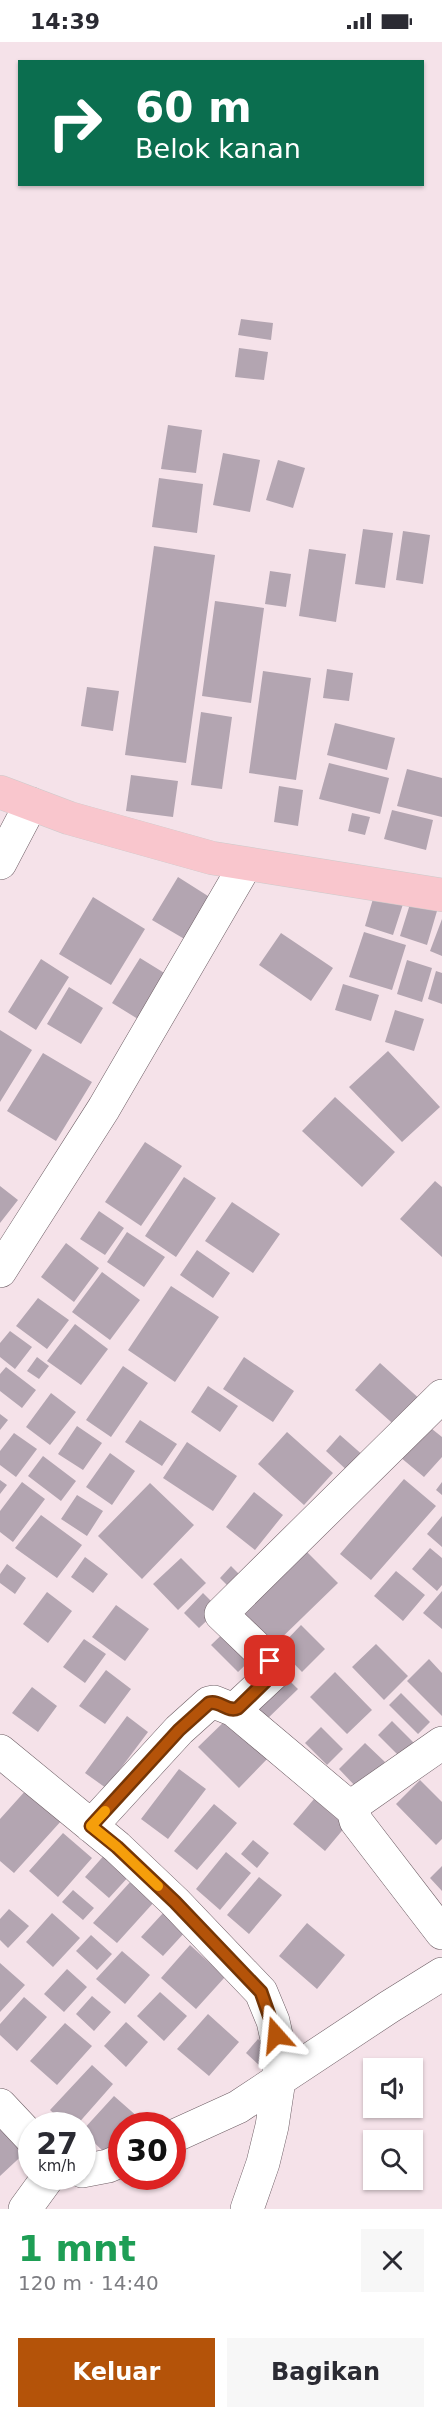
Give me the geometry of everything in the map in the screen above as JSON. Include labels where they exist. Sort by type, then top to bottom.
[{"type":"main road","points":[[0,792],[69,818],[212,858],[442,895]]},
{"type":"street","points":[[0,863],[31,804]]},
{"type":"street","points":[[0,1271],[104,1108],[246,864]]},
{"type":"street","points":[[234,1710],[276,1671],[276,1668],[221,1614],[442,1396]]},
{"type":"street","points":[[91,1826],[179,1730],[209,1703],[214,1702],[234,1710],[353,1810],[356,1821],[442,1933]]},
{"type":"street","points":[[353,1810],[359,1801],[442,1743]]},
{"type":"street","points":[[0,1751],[117,1847],[175,1902],[261,1992],[273,2021],[279,2048],[279,2080],[272,2126],[263,2163],[247,2209]]},
{"type":"street","points":[[186,2131],[238,2107],[442,1974]]},
{"type":"street","points":[[0,2104],[18,2124]]},
{"type":"street","points":[[25,2209],[39,2190]]},
{"type":"building","points":[[241,319],[273,323],[271,340],[238,335]]},
{"type":"building","points":[[239,348],[268,352],[264,380],[235,377]]},
{"type":"building","points":[[168,425],[202,430],[196,473],[161,469]]},
{"type":"building","points":[[223,453],[260,460],[250,512],[213,505]]},
{"type":"building","points":[[278,460],[305,468],[293,508],[266,500]]},
{"type":"building","points":[[159,478],[203,484],[197,533],[152,527]]},
{"type":"building","points":[[363,529],[393,533],[385,588],[355,584]]},
{"type":"building","points":[[403,531],[430,535],[423,584],[396,580]]},
{"type":"building","points":[[154,546],[215,555],[186,763],[125,755]]},
{"type":"building","points":[[309,549],[346,554],[336,622],[299,616]]},
{"type":"building","points":[[270,571],[291,574],[286,607],[265,604]]},
{"type":"building","points":[[215,601],[264,608],[251,703],[202,696]]},
{"type":"building","points":[[327,669],[353,673],[349,701],[323,698]]},
{"type":"building","points":[[263,671],[311,678],[296,780],[249,773]]},
{"type":"building","points":[[87,687],[119,691],[113,731],[81,726]]},
{"type":"building","points":[[201,712],[232,717],[222,789],[191,785]]},
{"type":"building","points":[[335,723],[395,738],[387,770],[327,755]]},
{"type":"building","points":[[329,763],[389,778],[380,814],[319,799]]},
{"type":"building","points":[[407,769],[442,778],[442,817],[397,806]]},
{"type":"building","points":[[131,775],[178,781],[173,817],[126,811]]},
{"type":"building","points":[[279,786],[303,790],[298,826],[274,822]]},
{"type":"building","points":[[392,810],[433,820],[426,850],[384,839]]},
{"type":"building","points":[[352,813],[370,817],[365,835],[348,831]]},
{"type":"building","points":[[178,877],[219,903],[193,944],[152,920]]},
{"type":"building","points":[[375,892],[404,901],[393,935],[365,926]]},
{"type":"building","points":[[93,897],[145,929],[111,985],[59,954]]},
{"type":"building","points":[[410,904],[437,911],[427,945],[400,936]]},
{"type":"building","points":[[442,919],[442,956],[430,951]]},
{"type":"building","points":[[364,932],[406,945],[392,990],[349,977]]},
{"type":"building","points":[[281,933],[333,968],[311,1001],[259,965]]},
{"type":"building","points":[[140,958],[174,979],[146,1024],[112,1003]]},
{"type":"building","points":[[41,959],[69,977],[36,1030],[8,1012]]},
{"type":"building","points":[[407,960],[432,968],[422,1002],[397,994]]},
{"type":"building","points":[[436,971],[442,973],[442,1004],[428,999]]},
{"type":"building","points":[[343,984],[379,995],[371,1021],[335,1010]]},
{"type":"building","points":[[69,987],[103,1008],[81,1044],[47,1024]]},
{"type":"building","points":[[395,1010],[424,1019],[414,1051],[385,1042]]},
{"type":"building","points":[[0,1030],[32,1050],[0,1102]]},
{"type":"building","points":[[388,1051],[440,1107],[402,1142],[349,1087]]},
{"type":"building","points":[[43,1053],[92,1082],[56,1141],[7,1111]]},
{"type":"building","points":[[335,1097],[395,1152],[362,1187],[302,1131]]},
{"type":"building","points":[[145,1142],[182,1166],[141,1226],[105,1202]]},
{"type":"building","points":[[184,1177],[216,1198],[176,1257],[145,1236]]},
{"type":"building","points":[[435,1181],[442,1187],[442,1257],[400,1219]]},
{"type":"building","points":[[0,1186],[18,1200],[0,1223]]},
{"type":"building","points":[[232,1202],[280,1234],[253,1273],[205,1241]]},
{"type":"building","points":[[99,1211],[124,1228],[105,1255],[80,1239]]},
{"type":"building","points":[[127,1232],[165,1257],[144,1287],[107,1262]]},
{"type":"building","points":[[66,1243],[99,1268],[74,1302],[41,1277]]},
{"type":"building","points":[[197,1250],[230,1273],[213,1298],[180,1275]]},
{"type":"building","points":[[102,1272],[140,1300],[110,1340],[72,1312]]},
{"type":"building","points":[[171,1286],[219,1317],[175,1382],[128,1350]]},
{"type":"building","points":[[38,1298],[69,1320],[47,1349],[16,1326]]},
{"type":"building","points":[[75,1324],[108,1349],[81,1385],[47,1361]]},
{"type":"building","points":[[10,1331],[32,1347],[15,1369],[0,1357],[0,1343]]},
{"type":"building","points":[[37,1357],[49,1366],[39,1379],[27,1371]]},
{"type":"building","points":[[244,1357],[294,1391],[273,1422],[223,1389]]},
{"type":"building","points":[[380,1363],[423,1402],[399,1429],[355,1390]]},
{"type":"building","points":[[123,1366],[148,1383],[111,1437],[86,1420]]},
{"type":"building","points":[[6,1367],[36,1390],[22,1408],[0,1391],[0,1374]]},
{"type":"building","points":[[208,1386],[238,1406],[220,1432],[191,1412]]},
{"type":"building","points":[[51,1393],[76,1412],[50,1445],[26,1427]]},
{"type":"building","points":[[0,1414],[8,1420],[0,1430]]},
{"type":"building","points":[[140,1420],[177,1444],[162,1466],[125,1442]]},
{"type":"building","points":[[427,1425],[442,1437],[442,1457],[424,1477],[400,1457]]},
{"type":"building","points":[[77,1426],[102,1443],[83,1470],[58,1454]]},
{"type":"building","points":[[287,1432],[333,1473],[304,1505],[258,1464]]},
{"type":"building","points":[[14,1433],[37,1449],[16,1477],[0,1465],[0,1451]]},
{"type":"building","points":[[340,1435],[365,1457],[350,1473],[326,1451]]},
{"type":"building","points":[[187,1442],[237,1476],[213,1511],[163,1478]]},
{"type":"building","points":[[110,1453],[135,1471],[112,1505],[86,1487]]},
{"type":"building","points":[[43,1456],[76,1481],[61,1501],[28,1476]]},
{"type":"building","points":[[404,1479],[436,1506],[371,1580],[340,1554]]},
{"type":"building","points":[[0,1480],[7,1485],[0,1494]]},
{"type":"building","points":[[22,1482],[45,1499],[13,1542],[0,1532],[0,1511]]},
{"type":"building","points":[[442,1482],[442,1495],[436,1490]]},
{"type":"building","points":[[150,1483],[194,1525],[142,1579],[98,1536]]},
{"type":"building","points":[[254,1492],[283,1515],[255,1550],[226,1527]]},
{"type":"building","points":[[77,1495],[103,1511],[87,1536],[61,1519]]},
{"type":"building","points":[[41,1515],[82,1545],[57,1578],[15,1548]]},
{"type":"building","points":[[442,1516],[442,1547],[427,1534]]},
{"type":"building","points":[[430,1548],[442,1558],[442,1585],[437,1591],[412,1569]]},
{"type":"building","points":[[307,1552],[338,1583],[270,1649],[239,1618]]},
{"type":"building","points":[[85,1557],[108,1574],[93,1593],[71,1577]]},
{"type":"building","points":[[181,1558],[206,1583],[178,1610],[153,1584]]},
{"type":"building","points":[[7,1564],[26,1578],[15,1594],[0,1583],[0,1574]]},
{"type":"building","points":[[231,1566],[246,1581],[234,1592],[220,1578]]},
{"type":"building","points":[[396,1571],[425,1595],[403,1621],[374,1596]]},
{"type":"building","points":[[442,1591],[442,1629],[423,1613]]},
{"type":"building","points":[[47,1592],[72,1611],[48,1643],[23,1624]]},
{"type":"building","points":[[203,1593],[219,1609],[199,1628],[184,1613]]},
{"type":"building","points":[[116,1605],[149,1629],[125,1661],[92,1637]]},
{"type":"building","points":[[236,1621],[263,1648],[238,1672],[211,1645]]},
{"type":"building","points":[[301,1625],[325,1649],[302,1672],[279,1648]]},
{"type":"building","points":[[84,1639],[106,1654],[85,1683],[63,1667]]},
{"type":"building","points":[[376,1644],[408,1676],[384,1700],[352,1667]]},
{"type":"building","points":[[267,1659],[298,1689],[263,1723],[232,1693]]},
{"type":"building","points":[[429,1659],[442,1673],[442,1716],[407,1681]]},
{"type":"building","points":[[106,1670],[131,1689],[105,1724],[79,1706]]},
{"type":"building","points":[[335,1672],[372,1710],[347,1734],[310,1697]]},
{"type":"building","points":[[32,1687],[57,1706],[38,1732],[12,1713]]},
{"type":"building","points":[[401,1693],[430,1722],[418,1734],[389,1705]]},
{"type":"building","points":[[127,1716],[148,1732],[106,1788],[85,1773]]},
{"type":"building","points":[[230,1716],[270,1756],[239,1788],[198,1747]]},
{"type":"building","points":[[392,1721],[415,1744],[401,1758],[378,1735]]},
{"type":"building","points":[[321,1727],[343,1749],[327,1765],[305,1743]]},
{"type":"building","points":[[365,1743],[385,1762],[358,1789],[339,1769]]},
{"type":"building","points":[[179,1769],[206,1789],[168,1839],[141,1819]]},
{"type":"building","points":[[420,1780],[442,1802],[442,1839],[436,1845],[396,1804]]},
{"type":"building","points":[[27,1789],[62,1820],[14,1873],[0,1861],[0,1819]]},
{"type":"building","points":[[314,1799],[346,1826],[325,1851],[293,1824]]},
{"type":"building","points":[[214,1804],[237,1823],[197,1870],[174,1851]]},
{"type":"building","points":[[63,1833],[92,1858],[58,1897],[29,1871]]},
{"type":"building","points":[[253,1840],[269,1853],[257,1868],[241,1854]]},
{"type":"building","points":[[107,1852],[131,1874],[109,1898],[85,1877]]},
{"type":"building","points":[[226,1852],[251,1873],[220,1910],[196,1889]]},
{"type":"building","points":[[442,1866],[442,1891],[430,1878]]},
{"type":"building","points":[[259,1877],[282,1895],[249,1934],[227,1915]]},
{"type":"building","points":[[132,1880],[155,1901],[117,1943],[93,1923]]},
{"type":"building","points":[[73,1890],[94,1908],[83,1920],[62,1902]]},
{"type":"building","points":[[9,1909],[29,1926],[8,1948],[0,1940],[0,1919]]},
{"type":"building","points":[[164,1912],[186,1931],[163,1956],[141,1937]]},
{"type":"building","points":[[52,1913],[80,1938],[53,1967],[26,1942]]},
{"type":"building","points":[[307,1923],[345,1955],[317,1989],[279,1956]]},
{"type":"building","points":[[91,1935],[112,1954],[97,1970],[76,1951]]},
{"type":"building","points":[[190,1945],[225,1977],[196,2009],[161,1978]]},
{"type":"building","points":[[122,1951],[150,1975],[125,2004],[96,1979]]},
{"type":"building","points":[[0,1963],[25,1985],[0,2012]]},
{"type":"building","points":[[67,1969],[87,1987],[64,2012],[44,1994]]},
{"type":"building","points":[[160,1992],[187,2016],[164,2041],[137,2016]]},
{"type":"building","points":[[92,1996],[111,2012],[94,2031],[76,2014]]},
{"type":"building","points":[[24,1997],[47,2017],[17,2051],[0,2035],[0,2024]]},
{"type":"building","points":[[208,2014],[239,2042],[209,2076],[177,2049]]},
{"type":"building","points":[[126,2022],[148,2042],[126,2067],[104,2046]]},
{"type":"building","points":[[65,2023],[92,2046],[57,2085],[30,2061]]},
{"type":"building","points":[[258,2039],[271,2051],[259,2065],[246,2053]]},
{"type":"building","points":[[92,2065],[113,2084],[88,2112],[52,2112],[50,2110]]},
{"type":"building","points":[[114,2096],[132,2112],[108,2112],[108,2152],[106,2154],[96,2144],[96,2116]]},
{"type":"building","points":[[0,2121],[18,2137],[18,2159],[0,2176]]},
{"type":"slow traffic","points":[[105,1811],[91,1826],[158,1886]]},
{"type":"route","points":[[270,1661],[276,1671],[238,1708],[234,1710],[219,1703],[209,1703],[179,1730],[91,1826],[117,1847],[175,1902],[261,1992],[276,2035]]}]
